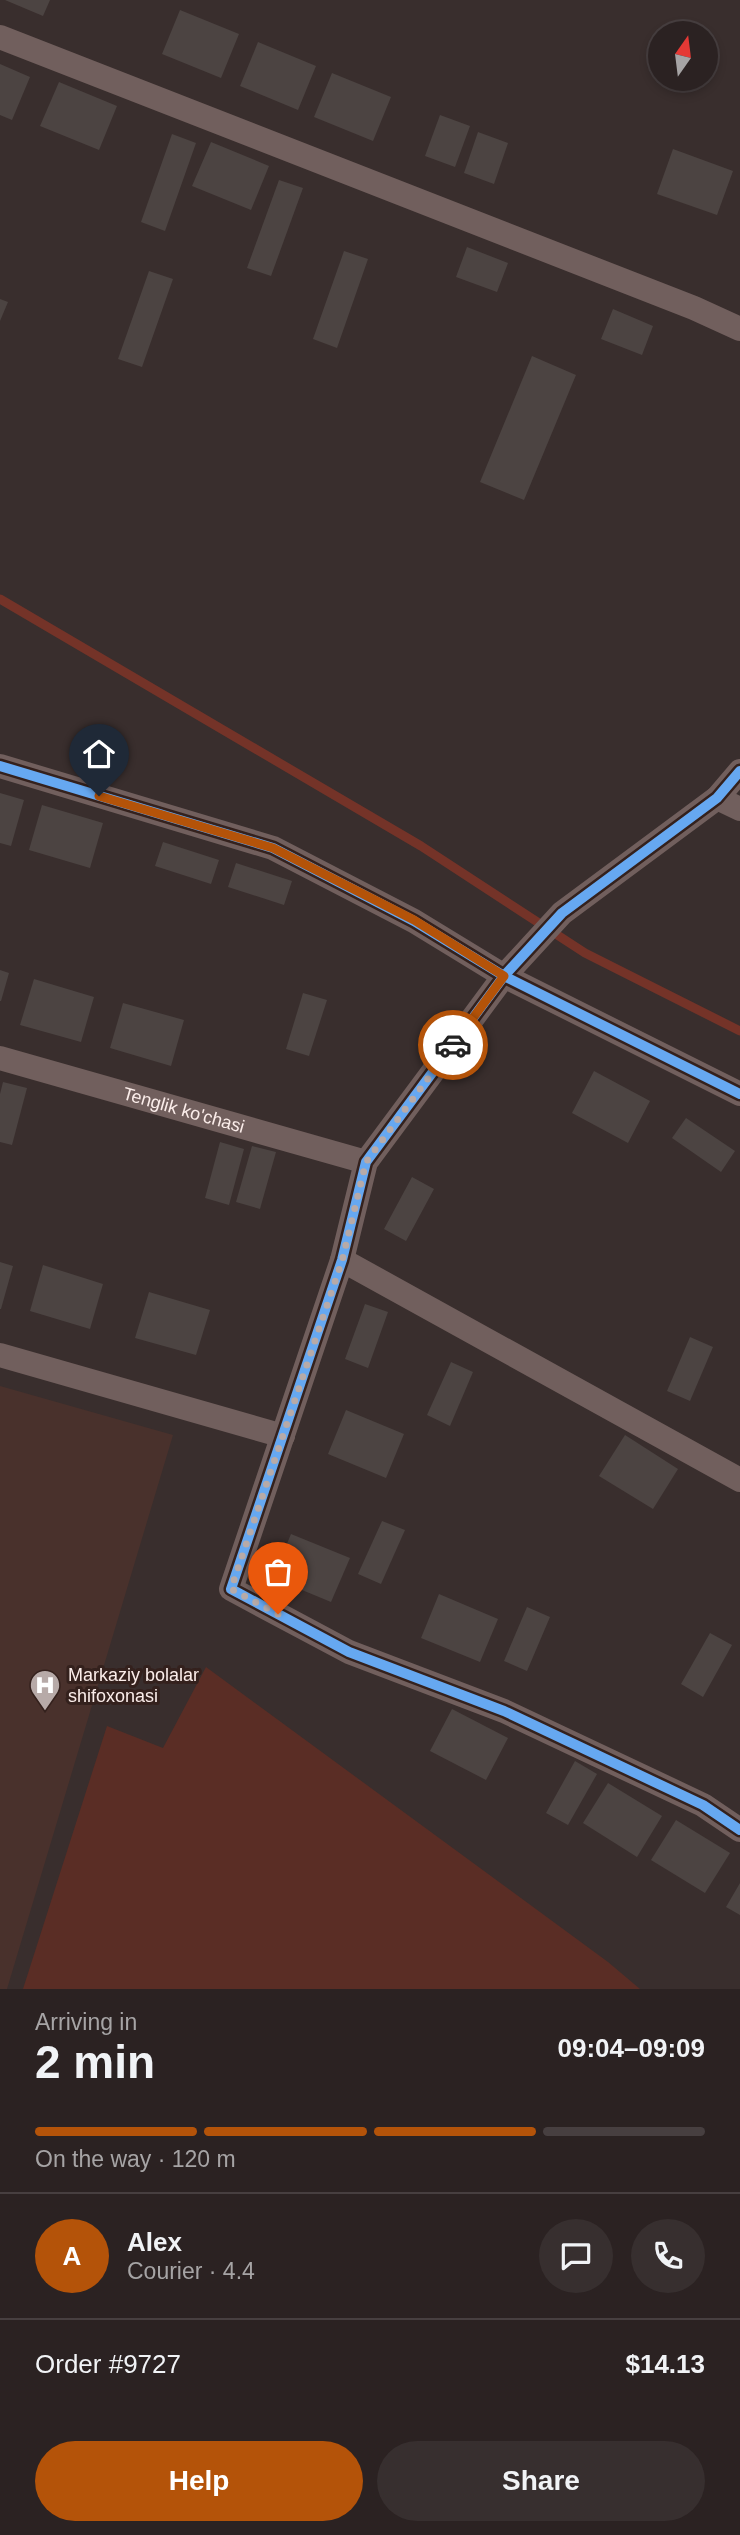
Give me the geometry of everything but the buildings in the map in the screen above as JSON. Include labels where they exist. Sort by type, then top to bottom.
[{"type":"street","points":[[0,37],[694,308],[740,329]]},
{"type":"street","points":[[0,766],[273,848],[414,920],[504,976],[740,1094]]},
{"type":"street","points":[[740,771],[717,798],[562,913],[504,976],[366,1162],[342,1261],[231,1589],[349,1652],[517,1717],[703,1805],[740,1830]]},
{"type":"street","points":[[717,798],[740,808]]},
{"type":"street","name":"Tenglik ko'chasi","points":[[0,1058],[366,1162]]},
{"type":"street","points":[[342,1261],[740,1480]]},
{"type":"street","points":[[0,1355],[283,1436]]},
{"type":"shaded area","name":"Markaziy bolalar shifoxonasi","points":[[0,1386],[173,1435],[7,1989],[0,1989]]},
{"type":"shaded area","points":[[206,1667],[608,1962],[640,1989],[23,1989],[107,1726],[163,1748]]},
{"type":"waterway","points":[[0,599],[421,846],[585,953],[740,1031]]},
{"type":"cycle path","points":[[0,766],[273,848],[414,921],[504,976],[740,1094]]},
{"type":"cycle path","points":[[740,771],[717,798],[562,913],[504,976],[366,1162],[342,1260],[231,1589],[349,1652],[504,1711],[703,1805],[740,1830]]},
{"type":"way so far","points":[[278,1614],[231,1589],[342,1261],[366,1162],[453,1045]]},
{"type":"place","name":"Markaziy bolalar shifoxonasi","points":[[45,1712]]},
{"type":"route","points":[[99,796],[273,848],[414,920],[504,976],[453,1045]]}]
